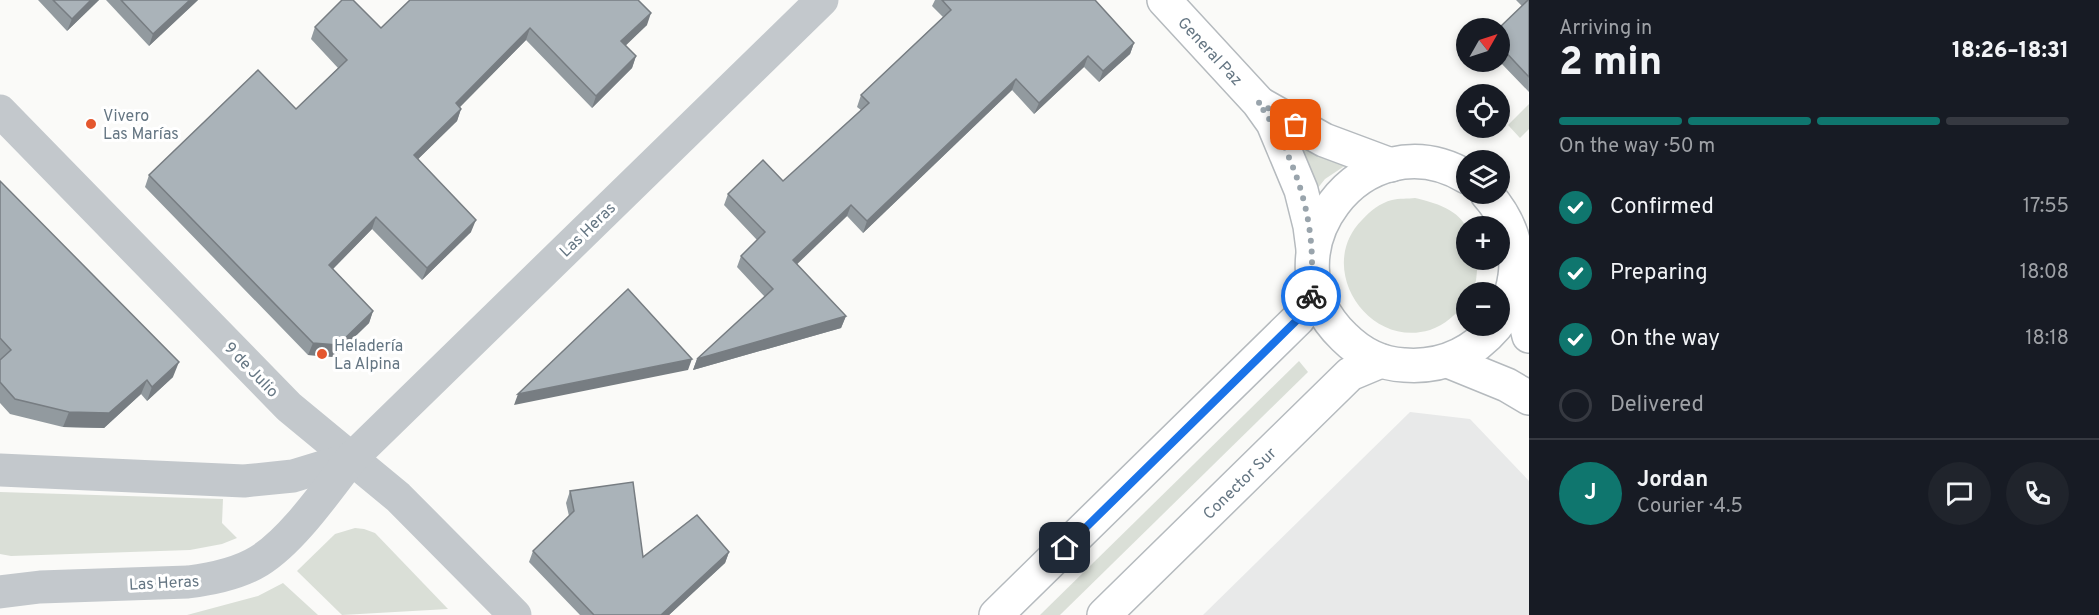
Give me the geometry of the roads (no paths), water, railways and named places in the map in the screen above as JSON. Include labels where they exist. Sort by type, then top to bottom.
[{"type":"main road","name":"General Paz","points":[[1164,0],[1258,102],[1273,123],[1301,190],[1310,226],[1313,254]]},
{"type":"main road","name":"General Paz","points":[[1258,102],[1324,140],[1391,165]]},
{"type":"main road","points":[[1456,172],[1444,166],[1420,162],[1391,165],[1373,170],[1353,183],[1336,198],[1323,218],[1313,254],[1315,286],[1323,310],[1336,330],[1353,346],[1397,365],[1421,366],[1448,361],[1466,353],[1488,336]]},
{"type":"main road","points":[[1496,204],[1510,229],[1516,253],[1515,279],[1510,301]]},
{"type":"main road","points":[[1515,279],[1529,336]]},
{"type":"main road","points":[[996,615],[1298,319],[1315,286]]},
{"type":"main road","name":"Conector Sur","points":[[1104,615],[1350,374],[1381,360]]},
{"type":"main road","points":[[1448,361],[1507,385],[1529,398]]},
{"type":"street","name":"Las Heras","points":[[0,592],[40,587],[188,582],[209,579],[244,569],[260,560],[301,523],[352,458],[822,0]]},
{"type":"street","name":"9 de Julio","points":[[0,111],[289,407],[398,496],[515,615]]},
{"type":"street","name":"Las Heras","points":[[0,470],[244,481],[292,476],[352,458]]},
{"type":"street","points":[[0,578],[18,584],[40,587]]},
{"type":"place","name":"Vivero Las Marías","points":[[91,124]]},
{"type":"place","name":"Heladería La Alpina","points":[[322,354]]}]
